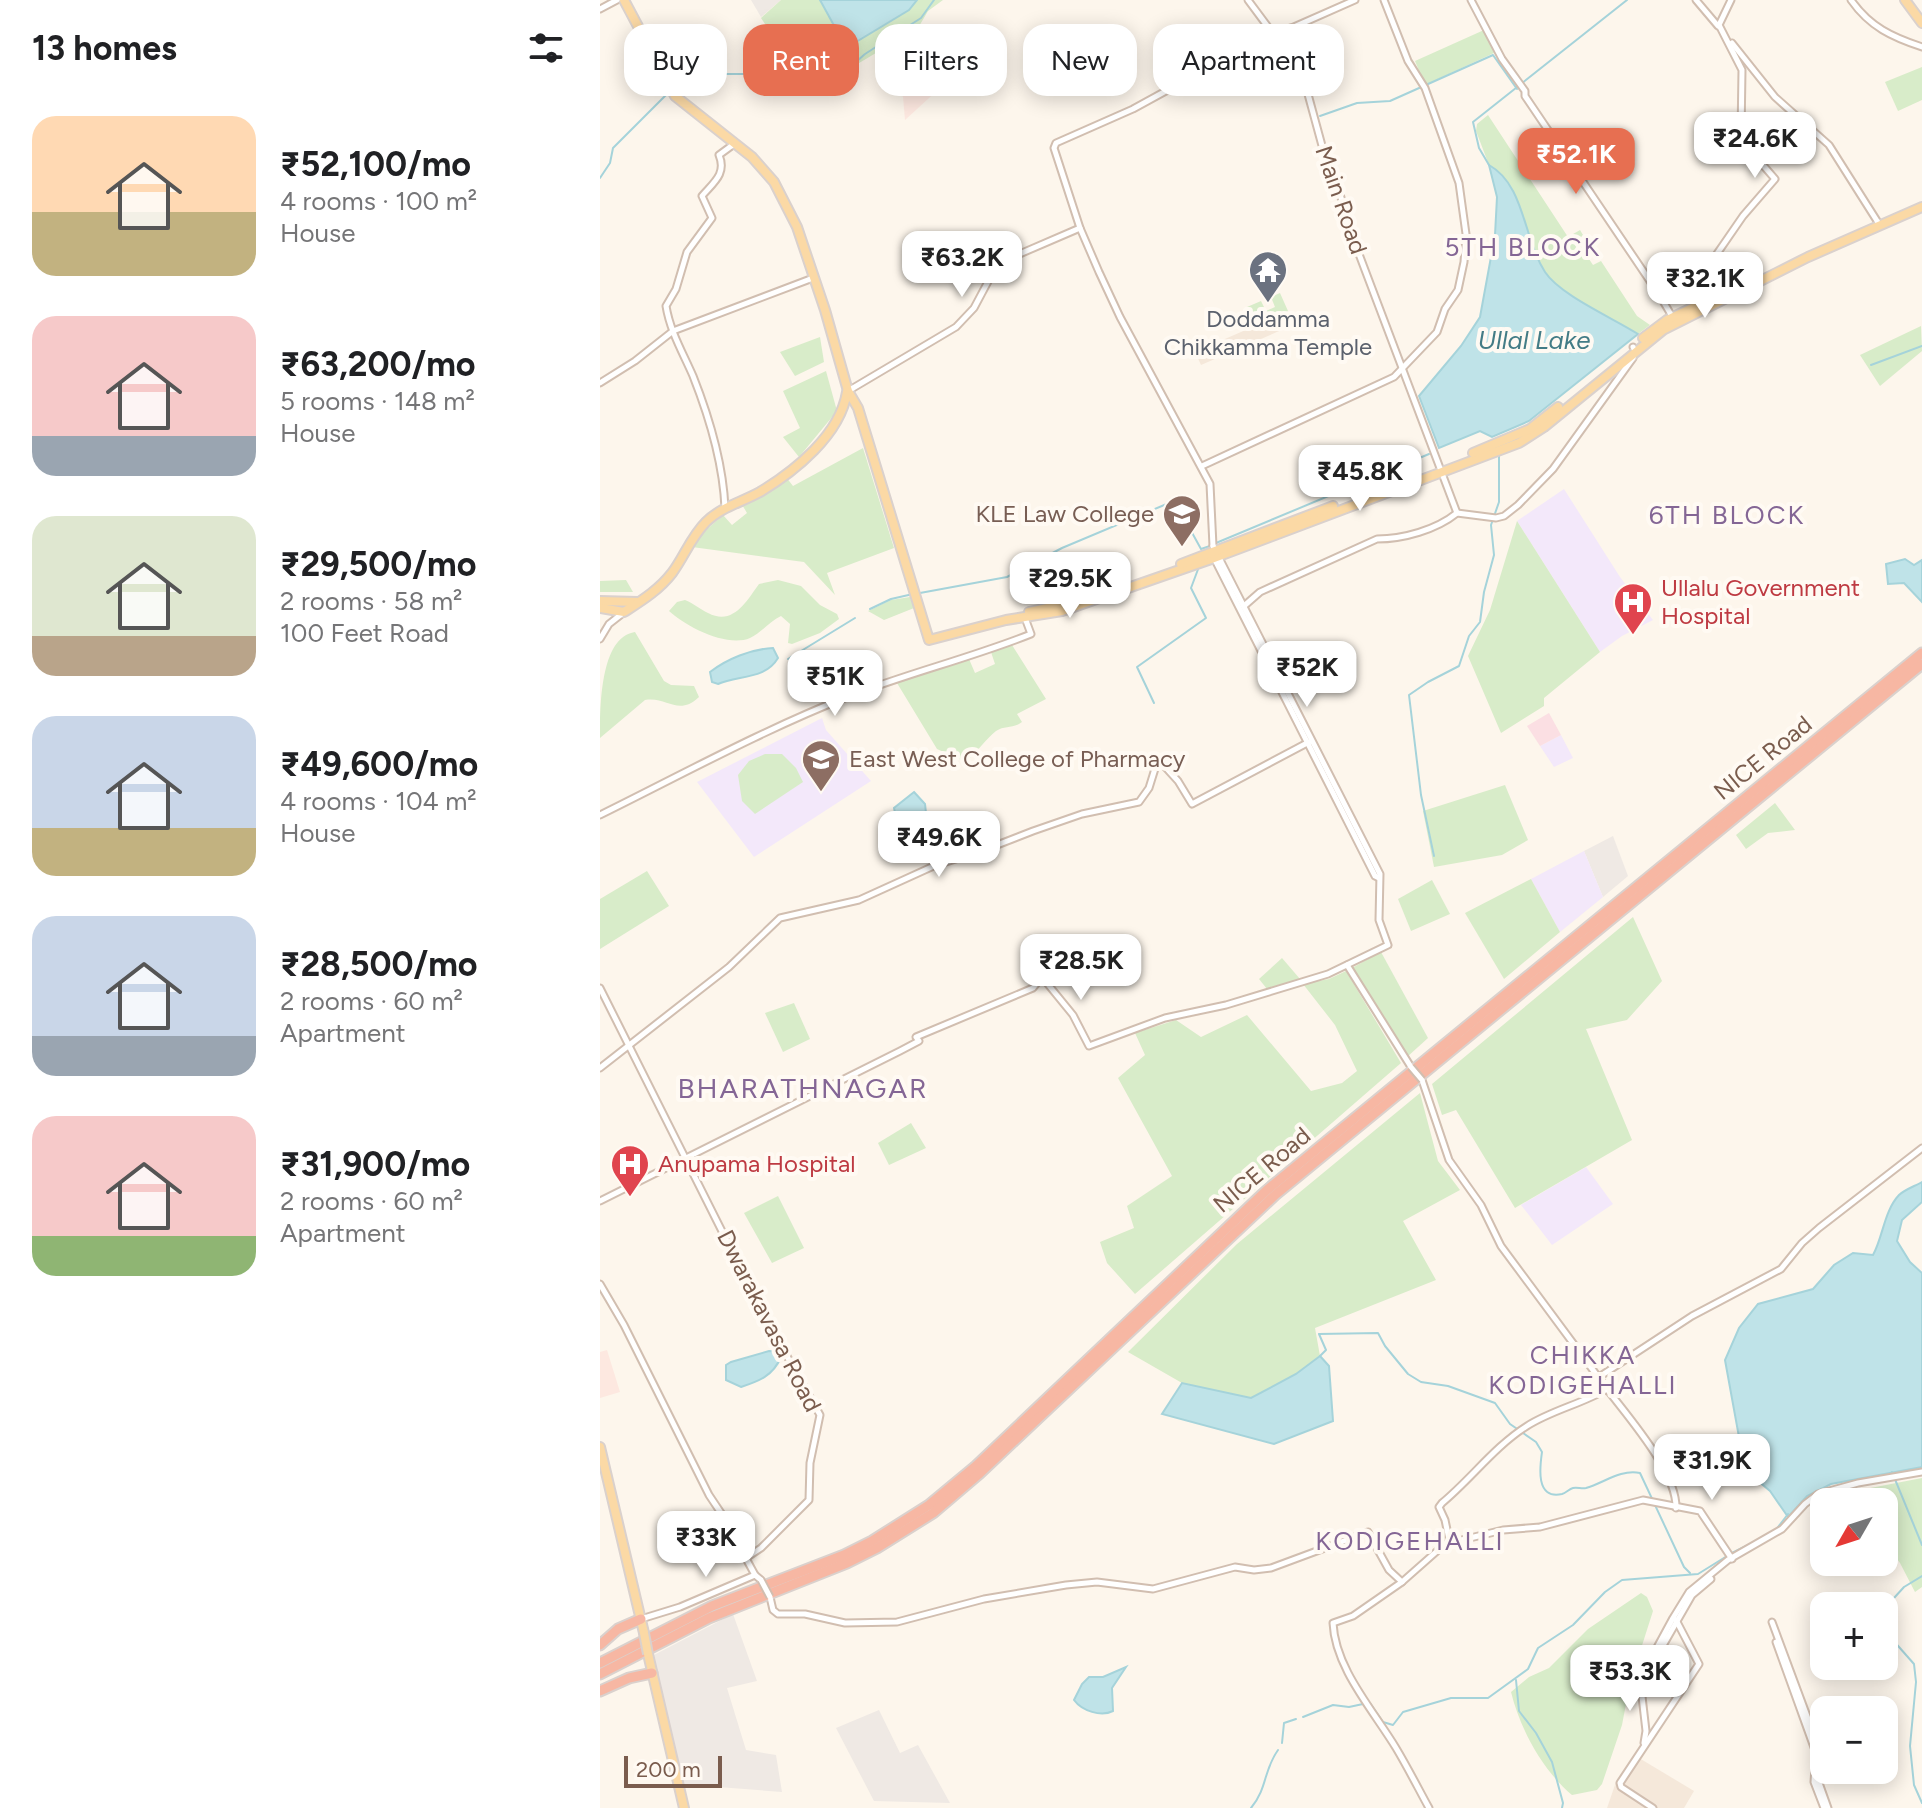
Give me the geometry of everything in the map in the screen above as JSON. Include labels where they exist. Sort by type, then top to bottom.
[{"type":"highway","name":"NICE Road","points":[[600,1663],[712,1606],[853,1551],[929,1505],[976,1466],[1267,1190],[1922,653]]},
{"type":"highway","name":"NICE Road","points":[[600,1674],[718,1614],[866,1554],[933,1513],[980,1473],[1275,1195],[1922,664]]},
{"type":"highway","points":[[600,1642],[616,1625],[639,1620]]},
{"type":"highway","points":[[600,1685],[618,1677],[650,1671]]},
{"type":"highway","points":[[600,1691],[650,1671]]},
{"type":"main road","points":[[624,0],[680,101],[752,157],[774,182],[797,227],[848,391],[858,408],[928,638]]},
{"type":"main road","points":[[1908,0],[1922,16]]},
{"type":"main road","points":[[1908,0],[1922,23]]},
{"type":"main road","points":[[928,638],[1062,609],[1496,448],[1530,429],[1634,349],[1652,330],[1922,204]]},
{"type":"main road","points":[[601,605],[624,612],[654,592],[671,574],[694,536],[708,520],[760,491],[803,460],[822,441],[846,404],[848,391]]},
{"type":"main road","points":[[601,605],[638,602]]},
{"type":"main road","points":[[928,638],[1002,615],[1062,609]]},
{"type":"main road","points":[[600,1447],[603,1477]]},
{"type":"main road","points":[[600,1467],[639,1620],[681,1808]]},
{"type":"street","points":[[600,9],[617,0]]},
{"type":"street","points":[[1248,0],[1266,24]]},
{"type":"street","points":[[1299,24],[1355,0]]},
{"type":"street","points":[[1202,466],[1394,377],[1437,332],[1445,309],[1458,290],[1464,262],[1465,216],[1459,183],[1425,88],[1408,61],[1384,0]]},
{"type":"street","points":[[1471,0],[1502,59],[1525,91],[1525,96],[1675,320]]},
{"type":"street","points":[[1696,0],[1777,99],[1829,145],[1878,222]]},
{"type":"street","points":[[1660,296],[1712,261],[1743,216],[1775,179],[1741,135],[1742,70],[1720,28],[1731,0]]},
{"type":"street","points":[[1851,0],[1876,28],[1922,47]]},
{"type":"street","points":[[600,1201],[900,1051],[919,1041],[916,1037],[1033,988],[1042,977],[1073,1015],[1089,1046],[1165,1018],[1226,1005],[1328,974],[1388,945],[1379,920],[1380,874],[1209,554],[1210,484],[1120,317],[1080,228],[1060,168],[1056,143],[1158,96]]},
{"type":"street","name":"Main Road","points":[[1308,96],[1351,233],[1457,513]]},
{"type":"street","points":[[725,508],[724,488],[710,422],[666,306],[676,289],[687,252],[712,218],[702,196],[722,169],[719,155],[735,144]]},
{"type":"street","points":[[848,391],[956,327],[974,308],[1001,262],[1080,228]]},
{"type":"street","points":[[600,383],[673,331],[814,278]]},
{"type":"street","points":[[1244,606],[1260,592],[1377,539],[1410,535],[1457,513],[1496,518],[1504,516],[1553,469],[1633,358],[1634,349]]},
{"type":"street","points":[[1209,554],[1244,606],[1310,742]]},
{"type":"street","points":[[600,639],[609,624],[624,612]]},
{"type":"street","points":[[600,815],[849,696],[931,666],[983,653],[1031,634],[1025,618]]},
{"type":"street","points":[[600,1068],[709,984],[780,918],[859,900],[944,862],[1082,814],[1139,802],[1149,788],[1158,759],[1178,781],[1192,804],[1310,742]]},
{"type":"street","points":[[1347,965],[1422,1080],[1449,1160],[1481,1205],[1501,1246],[1629,1416],[1675,1492],[1676,1508]]},
{"type":"street","name":"Dwarakavasa Road","points":[[600,988],[765,1317],[820,1415],[810,1463],[809,1500],[761,1548],[746,1558]]},
{"type":"street","points":[[1599,1377],[1692,1316],[1781,1269],[1819,1228],[1922,1148]]},
{"type":"street","points":[[600,1284],[624,1325],[709,1495],[778,1614],[805,1614],[845,1623],[897,1622],[984,1599],[1066,1585],[1097,1582],[1153,1589],[1235,1567],[1254,1570],[1271,1568],[1368,1532],[1389,1570],[1402,1582]]},
{"type":"street","points":[[1450,1544],[1439,1507],[1520,1431],[1545,1415],[1607,1389]]},
{"type":"street","points":[[1644,1743],[1646,1731],[1640,1679],[1689,1592],[1730,1557],[1782,1529],[1818,1494],[1922,1472]]},
{"type":"street","points":[[1429,1808],[1334,1643],[1333,1623],[1353,1616],[1402,1582],[1445,1544],[1503,1530],[1540,1527],[1649,1501],[1700,1511],[1730,1557]]},
{"type":"street","points":[[1642,1683],[1692,1595],[1730,1557]]},
{"type":"street","points":[[639,1620],[680,1607],[755,1575]]},
{"type":"street","points":[[1653,1808],[1621,1787],[1620,1783],[1699,1664],[1676,1620]]},
{"type":"street","points":[[1771,1624],[1820,1751],[1818,1780],[1826,1808]]},
{"type":"shaded area","points":[[751,0],[781,0],[761,17]]},
{"type":"shaded area","points":[[902,96],[931,96],[905,120]]},
{"type":"shaded area","points":[[1287,312],[1293,325],[1201,365],[1195,352]]},
{"type":"shaded area","points":[[1564,489],[1620,577],[1653,620],[1600,652],[1517,521]]},
{"type":"shaded area","points":[[1549,713],[1561,735],[1540,746],[1527,726]]},
{"type":"shaded area","points":[[822,718],[826,730],[871,781],[754,857],[697,782]]},
{"type":"shaded area","points":[[1561,735],[1573,758],[1554,767],[1540,746]]},
{"type":"shaded area","points":[[1613,836],[1628,876],[1603,897],[1584,851]]},
{"type":"shaded area","points":[[1584,851],[1603,897],[1560,932],[1531,879]]},
{"type":"shaded area","points":[[1586,1167],[1613,1204],[1552,1245],[1521,1205]]},
{"type":"shaded area","points":[[607,1350],[620,1392],[600,1398],[600,1352]]},
{"type":"shaded area","points":[[733,1614],[757,1681],[727,1688],[746,1750],[776,1755],[782,1792],[679,1784],[650,1657]]},
{"type":"shaded area","points":[[879,1710],[900,1753],[918,1745],[950,1803],[874,1801],[836,1728]]},
{"type":"shaded area","points":[[1639,1758],[1694,1791],[1684,1808],[1607,1808],[1616,1782]]},
{"type":"green space","points":[[781,0],[943,0],[928,11],[920,24],[875,24],[875,54],[859,63],[859,24],[765,24],[761,18]]},
{"type":"green space","points":[[1484,30],[1494,53],[1425,85],[1415,61]]},
{"type":"green space","points":[[1922,67],[1922,100],[1898,111],[1885,82]]},
{"type":"green space","points":[[1488,115],[1568,237],[1580,230],[1583,235],[1577,241],[1593,265],[1601,261],[1637,316],[1650,325],[1638,334],[1574,298],[1545,272],[1517,199],[1501,174],[1489,165],[1476,131],[1477,124]]},
{"type":"green space","points":[[1280,293],[1288,311],[1254,324],[1247,307],[1261,301],[1266,311],[1275,307],[1271,297]]},
{"type":"green space","points":[[1921,326],[1922,351],[1880,386],[1860,355]]},
{"type":"green space","points":[[820,337],[824,362],[795,376],[780,352]]},
{"type":"green space","points":[[826,371],[837,411],[799,457],[783,437],[800,428],[783,391]]},
{"type":"green space","points":[[863,448],[894,548],[827,573],[835,595],[804,562],[692,547],[723,515],[732,525],[747,513],[741,503],[755,499],[786,477],[793,486]]},
{"type":"green space","points":[[1517,521],[1600,652],[1544,698],[1544,706],[1501,733],[1468,656],[1490,610]]},
{"type":"green space","points":[[626,580],[633,592],[600,592],[600,581]]},
{"type":"green space","points":[[778,580],[801,586],[820,605],[837,614],[839,619],[820,633],[792,644],[788,643],[790,624],[781,616],[750,638],[730,640],[696,629],[669,611],[677,602],[685,600],[708,613],[725,616],[738,610],[759,584]]},
{"type":"green space","points":[[910,597],[914,608],[884,620],[868,611],[891,600]]},
{"type":"green space","points":[[635,632],[664,681],[671,685],[694,686],[699,697],[692,703],[678,706],[645,700],[600,738],[604,675],[615,646],[623,637]]},
{"type":"green space","points":[[1012,645],[1046,699],[1017,714],[1022,722],[996,731],[966,762],[937,749],[897,683],[969,659],[975,673],[995,664],[991,652]]},
{"type":"green space","points":[[765,754],[782,754],[796,768],[803,782],[755,814],[742,801],[738,775],[749,761]]},
{"type":"green space","points":[[1505,785],[1528,840],[1502,855],[1434,867],[1423,811]]},
{"type":"green space","points":[[1775,803],[1795,830],[1768,833],[1746,849],[1736,835]]},
{"type":"green space","points":[[647,871],[669,906],[600,949],[600,899]]},
{"type":"green space","points":[[1531,879],[1560,932],[1504,979],[1465,913]]},
{"type":"green space","points":[[1432,880],[1450,914],[1411,931],[1398,899]]},
{"type":"green space","points":[[1633,917],[1662,981],[1627,1020],[1586,1029],[1632,1140],[1515,1208],[1456,1110],[1442,1115],[1432,1084]]},
{"type":"green space","points":[[1381,952],[1428,1038],[1407,1057],[1352,968]]},
{"type":"green space","points":[[1282,958],[1300,979],[1267,989],[1259,979]]},
{"type":"green space","points":[[1346,971],[1401,1063],[1135,1294],[1107,1263],[1100,1242],[1134,1228],[1127,1206],[1172,1176],[1118,1078],[1145,1055],[1135,1033],[1176,1020],[1201,1037],[1247,1015],[1311,1091],[1342,1083],[1357,1071],[1335,1025],[1303,984],[1329,979]]},
{"type":"green space","points":[[794,1003],[810,1039],[783,1052],[765,1013]]},
{"type":"green space","points":[[1420,1093],[1438,1161],[1460,1190],[1403,1221],[1436,1280],[1315,1328],[1320,1356],[1296,1374],[1251,1398],[1182,1383],[1128,1352],[1237,1244]]},
{"type":"green space","points":[[911,1123],[926,1148],[889,1165],[878,1143]]},
{"type":"green space","points":[[778,1196],[804,1248],[772,1263],[744,1213]]},
{"type":"green space","points":[[1922,1478],[1922,1587],[1915,1592],[1898,1560],[1898,1488],[1870,1488]]},
{"type":"green space","points":[[1641,1593],[1647,1597],[1653,1611],[1630,1683],[1622,1725],[1602,1784],[1597,1790],[1572,1795],[1534,1748],[1511,1692],[1529,1677],[1549,1668],[1588,1629]]},
{"type":"water","points":[[820,0],[917,0],[909,10],[886,24],[875,24],[875,31],[859,40],[859,24],[833,24]]},
{"type":"water","name":"Ullal Lake","points":[[1489,165],[1510,185],[1538,258],[1552,281],[1574,298],[1638,334],[1529,421],[1492,437],[1480,431],[1439,448],[1419,396],[1461,346],[1480,317],[1495,235],[1497,197]]},
{"type":"water","points":[[1905,559],[1914,565],[1922,560],[1922,602],[1904,583],[1888,584],[1886,564]]},
{"type":"water","points":[[773,648],[778,658],[759,674],[718,684],[712,682],[710,672],[724,663],[748,653]]},
{"type":"water","points":[[914,792],[925,804],[926,813],[908,821],[896,818],[894,808]]},
{"type":"water","points":[[1922,1182],[1922,1202],[1902,1220],[1897,1241],[1910,1262],[1922,1273],[1922,1467],[1810,1488],[1810,1494],[1788,1517],[1770,1491],[1745,1470],[1725,1360],[1739,1328],[1758,1304],[1813,1289],[1834,1265],[1853,1253],[1873,1255],[1887,1216],[1901,1193]]},
{"type":"water","points":[[769,1351],[779,1352],[781,1357],[765,1377],[741,1387],[726,1380],[726,1365]]},
{"type":"water","points":[[1320,1356],[1329,1366],[1333,1421],[1274,1444],[1162,1414],[1182,1383],[1251,1398],[1296,1374]]},
{"type":"water","points":[[1126,1667],[1112,1688],[1113,1711],[1092,1712],[1074,1700],[1089,1677],[1103,1677]]},
{"type":"waterway","points":[[727,74],[746,74],[820,43],[834,75],[839,77],[865,54],[921,18],[934,0]]},
{"type":"waterway","points":[[1489,165],[1479,148],[1473,122],[1627,0]]},
{"type":"waterway","points":[[1320,116],[1357,103],[1390,101],[1493,55],[1517,89]]},
{"type":"waterway","points":[[600,178],[610,163],[613,148],[665,96]]},
{"type":"waterway","points":[[1871,365],[1922,346]]},
{"type":"waterway","points":[[1216,543],[1429,454]]},
{"type":"waterway","points":[[1434,856],[1421,795],[1409,695],[1459,666],[1469,636],[1480,622],[1494,555],[1491,525],[1499,502],[1499,455]]},
{"type":"waterway","points":[[920,593],[1007,577],[1062,548],[1169,503],[1179,509],[1201,549],[1210,546]]},
{"type":"waterway","points":[[1154,703],[1137,667],[1206,618],[1191,588],[1200,564]]},
{"type":"waterway","points":[[870,609],[891,599],[913,594]]},
{"type":"waterway","points":[[788,659],[855,618]]},
{"type":"waterway","points":[[1320,1356],[1326,1350],[1319,1334],[1378,1333],[1408,1374],[1421,1382],[1448,1386],[1495,1403],[1510,1424],[1536,1442],[1542,1452],[1540,1473],[1547,1492],[1562,1494],[1626,1473],[1640,1473],[1684,1567],[1690,1573]]},
{"type":"waterway","points":[[1892,1472],[1922,1545]]},
{"type":"waterway","points":[[1775,1531],[1788,1514]]},
{"type":"waterway","points":[[1732,1553],[1766,1536]]},
{"type":"waterway","points":[[1370,1703],[1383,1722],[1393,1725],[1403,1712],[1451,1698],[1488,1698],[1528,1669],[1538,1648],[1573,1625],[1605,1592],[1622,1580],[1698,1574],[1727,1556]]},
{"type":"waterway","points":[[1898,1594],[1922,1576]]},
{"type":"waterway","points":[[1898,1646],[1914,1664],[1916,1682],[1910,1746],[1914,1785],[1922,1803]]},
{"type":"waterway","points":[[1516,1680],[1519,1711],[1552,1762],[1562,1808]]},
{"type":"waterway","points":[[1303,1717],[1333,1705],[1349,1707],[1363,1704]]},
{"type":"waterway","points":[[1282,1743],[1284,1723],[1296,1719]]},
{"type":"waterway","points":[[1251,1808],[1278,1750]]},
{"type":"place","name":"Doddamma Chikkamma Temple","points":[[1268,304]]},
{"type":"place","name":"KLE Law College","points":[[1182,548]]},
{"type":"place","name":"Ullalu Government Hospital","points":[[1633,636]]},
{"type":"place","name":"East West College of Pharmacy","points":[[821,793]]},
{"type":"place","name":"Anupama Hospital","points":[[630,1198]]},
{"type":"district","name":"5TH BLOCK","points":[[1523,247]]},
{"type":"district","name":"6TH BLOCK","points":[[1727,515]]},
{"type":"district","name":"BHARATHNAGAR","points":[[803,1088]]},
{"type":"district","name":"CHIKKA KODIGEHALLI","points":[[1583,1370]]},
{"type":"district","name":"KODIGEHALLI","points":[[1410,1541]]}]
